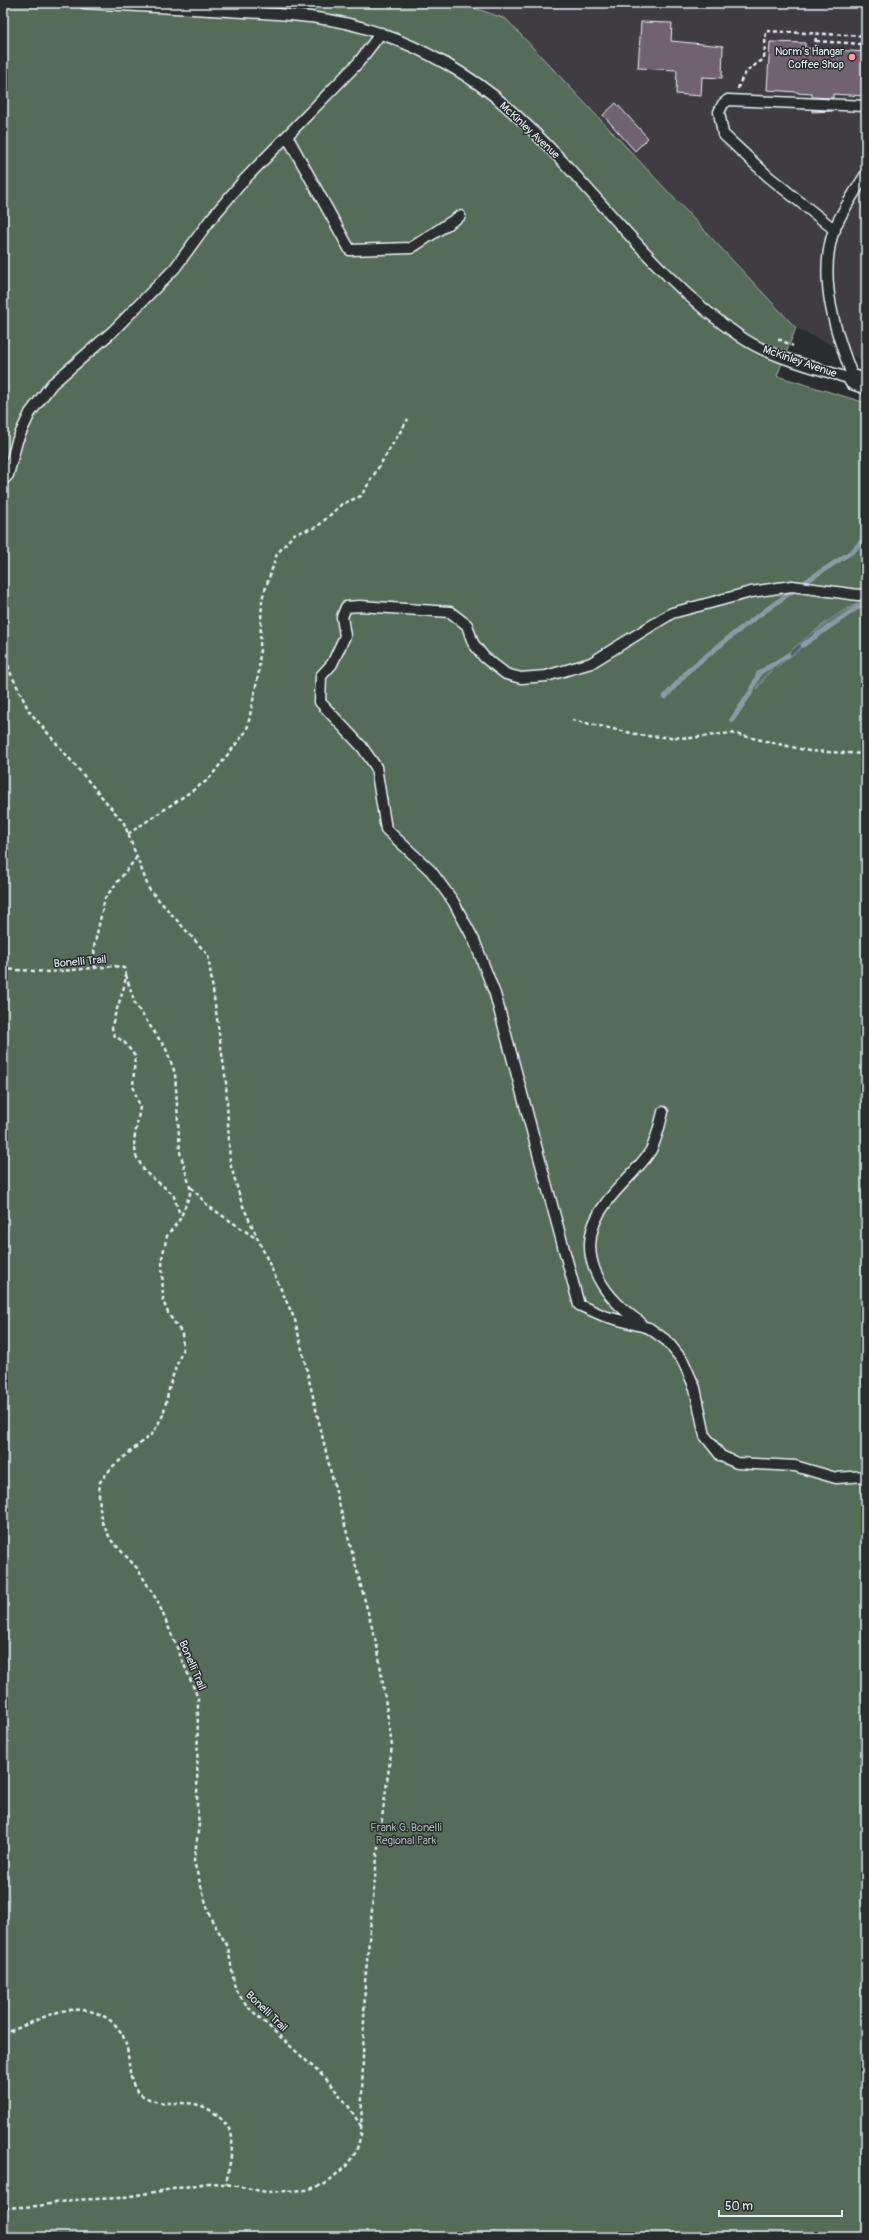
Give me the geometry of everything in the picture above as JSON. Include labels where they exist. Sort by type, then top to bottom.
[{"type":"lane","name":"McKinley Avenue","points":[[84,3],[294,14],[350,23],[381,33],[458,71],[506,106],[558,156],[685,295],[742,339],[781,356],[860,382]]},
{"type":"lane","points":[[6,478],[17,441],[30,413],[52,384],[113,331],[175,268],[210,220],[244,180],[358,63],[381,33]]},
{"type":"lane","points":[[835,230],[769,177],[724,134],[719,118],[723,104],[728,100],[866,106]]},
{"type":"lane","points":[[287,136],[350,250],[412,248],[460,216]]},
{"type":"lane","points":[[860,382],[841,346],[830,294],[829,253],[835,230],[866,174]]},
{"type":"lane","points":[[649,1328],[604,1316],[579,1305],[495,994],[474,940],[453,901],[431,871],[386,829],[376,767],[362,747],[348,734],[320,702],[321,676],[332,664],[342,647],[345,636],[342,617],[346,607],[360,606],[450,612],[467,626],[473,643],[484,657],[506,674],[521,678],[546,676],[591,663],[672,613],[751,592],[792,586],[858,595],[866,594]]},
{"type":"lane","points":[[663,1112],[651,1150],[606,1203],[593,1222],[590,1243],[592,1265],[600,1284],[630,1315],[667,1341],[683,1361],[695,1388],[705,1436],[721,1456],[737,1463],[795,1466],[836,1478],[866,1476]]},
{"type":"path","points":[[738,100],[740,80],[753,66],[764,59],[766,31],[865,36],[866,39]]},
{"type":"path","points":[[815,49],[816,34]]},
{"type":"path","points":[[816,41],[862,44],[862,50],[866,48]]},
{"type":"path","points":[[128,834],[208,780],[246,730],[259,671],[262,599],[277,554],[294,534],[317,527],[342,504],[361,496],[408,419]]},
{"type":"path","points":[[3,523],[6,478]]},
{"type":"path","points":[[3,646],[10,672],[29,711],[124,823],[149,889],[208,955],[226,1082],[230,1163],[242,1204],[257,1240],[295,1320],[330,1468],[378,1650],[392,1746],[378,1847],[365,1982],[361,2127],[356,2152],[352,2158],[336,2176],[325,2184],[306,2190],[280,2192],[250,2190],[226,2184],[208,2183],[119,2198],[72,2200],[39,2206],[3,2208]]},
{"type":"path","points":[[572,720],[645,736],[691,738],[731,733],[809,751],[866,754]]},
{"type":"path","points":[[95,968],[94,947],[105,898],[137,857]]},
{"type":"path","name":"Bonelli Trail","points":[[3,969],[50,972],[120,966],[124,968],[126,975]]},
{"type":"path","points":[[126,975],[135,1004],[156,1033],[172,1061],[175,1073],[180,1152],[190,1187],[190,1194],[180,1214]]},
{"type":"path","points":[[126,975],[112,1028],[114,1035],[125,1044],[134,1056],[133,1086],[140,1107],[134,1140],[136,1156],[145,1172],[173,1194],[180,1214]]},
{"type":"path","points":[[190,1187],[208,1206],[257,1240]]},
{"type":"path","name":"Bonelli Trail","points":[[180,1214],[167,1236],[162,1258],[163,1301],[169,1315],[182,1333],[183,1348],[171,1381],[163,1415],[153,1433],[112,1467],[100,1482],[98,1495],[102,1520],[110,1540],[137,1568],[158,1602],[198,1698],[197,1805],[199,1824],[194,1862],[210,1917],[228,1947],[235,1989],[248,2007],[326,2079],[347,2104],[361,2127]]},
{"type":"path","points":[[3,2029],[11,2031],[62,2011],[94,2010],[118,2025],[128,2052],[130,2079],[142,2096],[168,2105],[199,2105],[219,2116],[231,2133],[230,2158],[226,2184]]},
{"type":"shaded area","points":[[460,3],[866,3],[866,362],[796,328],[506,19]]},
{"type":"green space","name":"Frank G. Bonelli Regional Park","points":[[3,3],[460,3],[506,19],[796,328],[777,376],[866,403],[866,2237],[3,2237]]},
{"type":"water","points":[[866,601],[847,610],[819,629],[802,647],[769,673],[757,689],[760,682],[769,671],[796,646],[838,614]]},
{"type":"building","points":[[641,22],[672,23],[671,41],[723,46],[722,78],[702,77],[701,96],[676,94],[677,70],[638,68]]},
{"type":"building","points":[[770,42],[805,43],[805,48],[866,52],[866,96],[833,94],[833,98],[812,97],[812,94],[767,90]]},
{"type":"building","points":[[616,103],[648,138],[635,151],[603,115]]},
{"type":"building","points":[[812,110],[832,111],[812,112]]},
{"type":"waterway","points":[[665,697],[689,670],[740,629],[805,582],[853,551],[866,537]]},
{"type":"waterway","points":[[803,645],[855,609],[866,605]]},
{"type":"waterway","points":[[732,720],[751,692],[759,673],[788,655]]},
{"type":"place","name":"Norm's Hangar Coffee Shop","points":[[852,57]]}]
